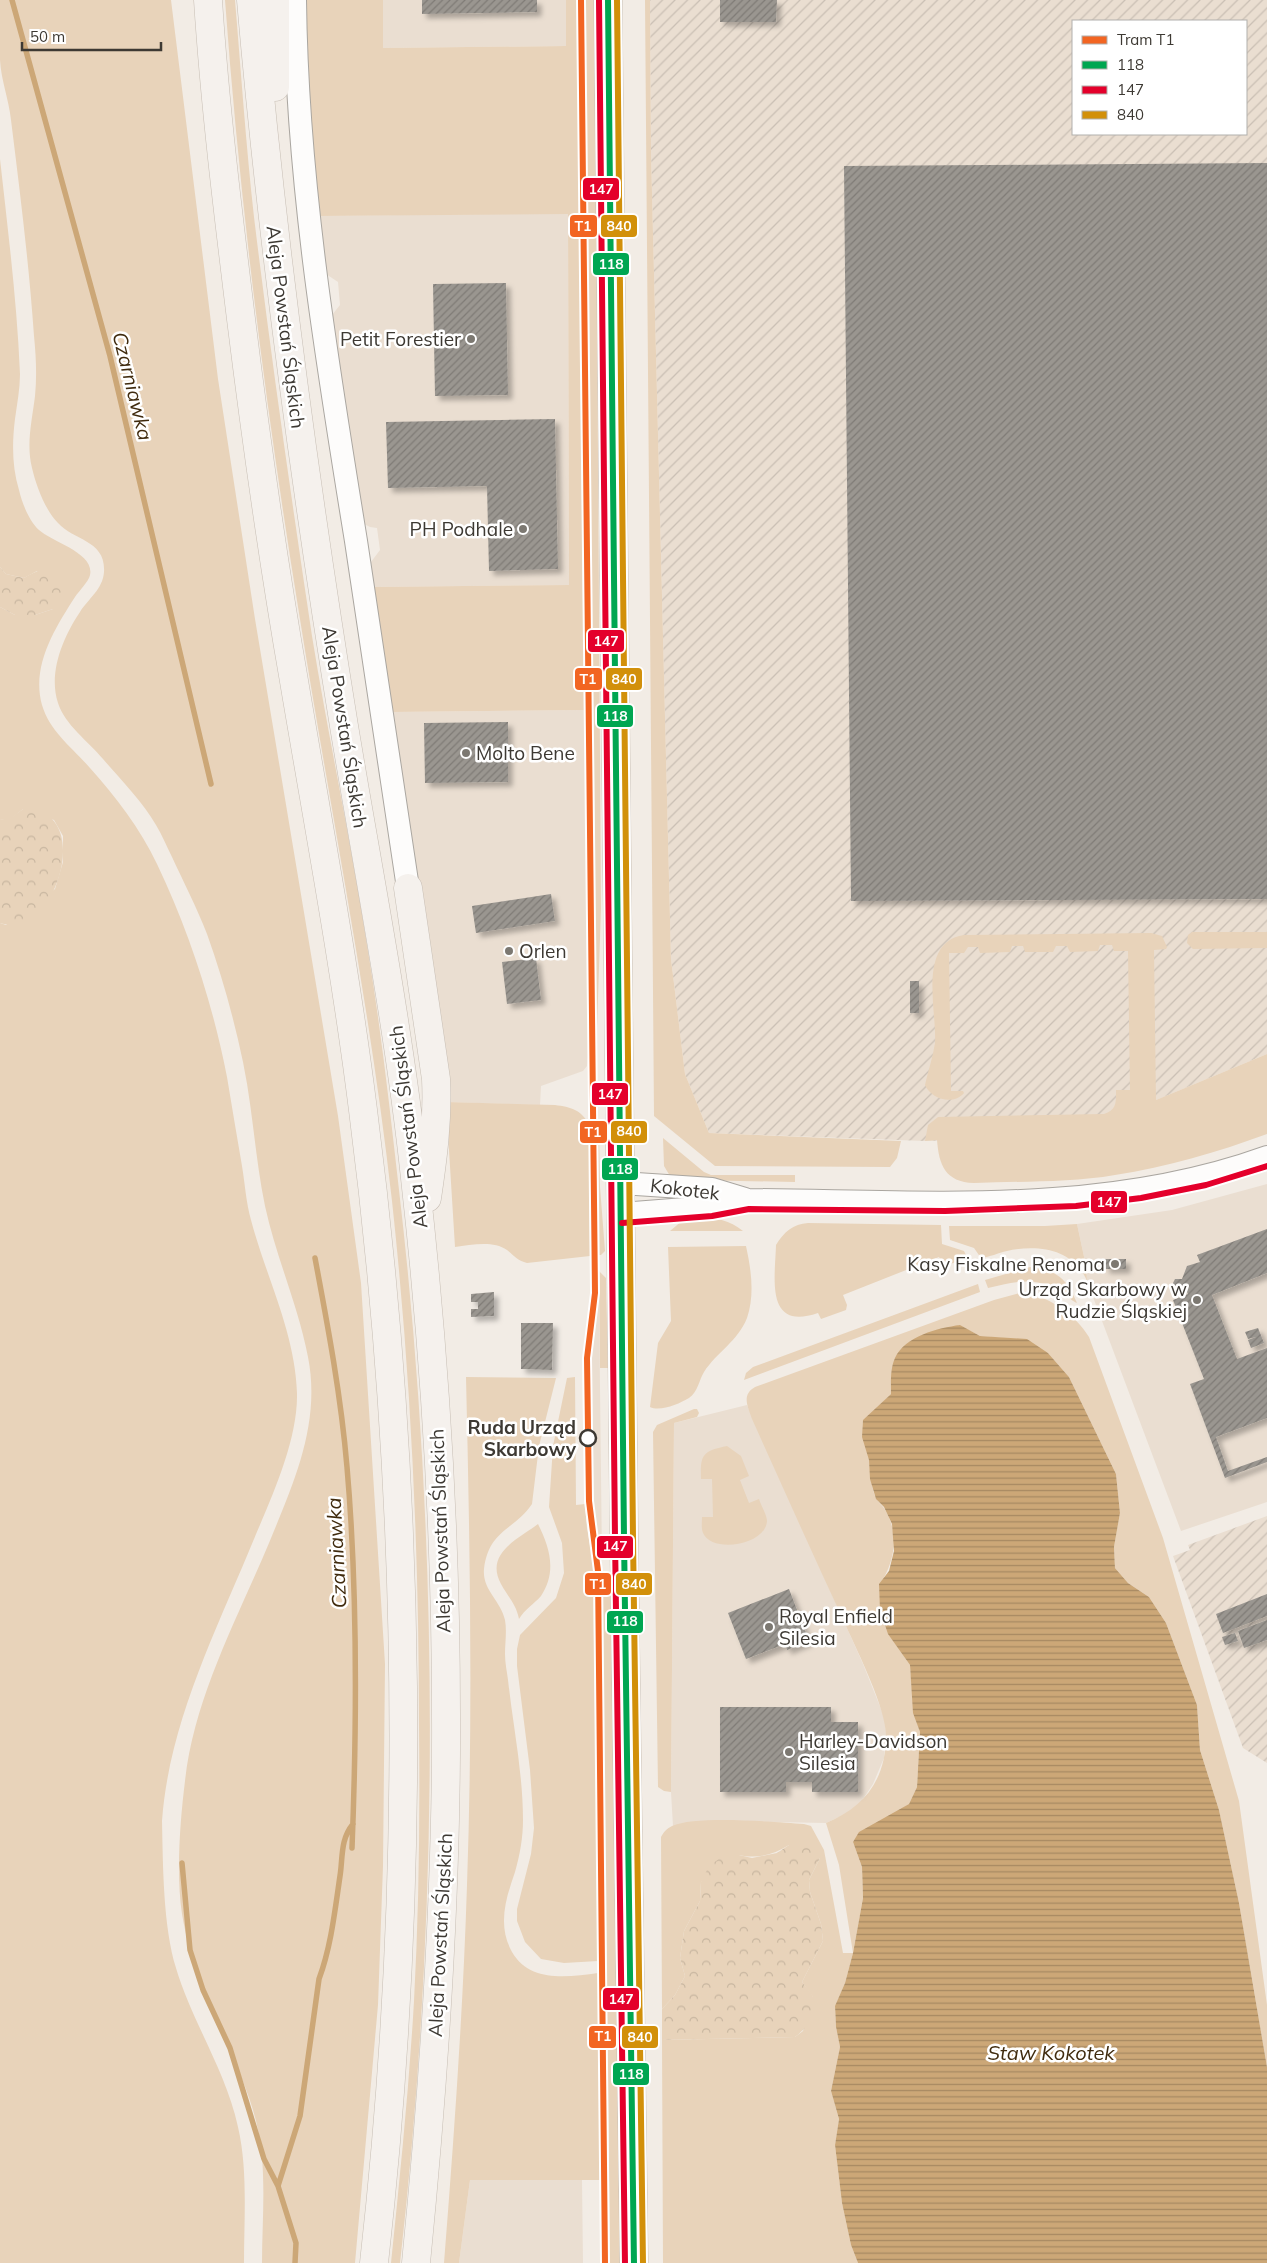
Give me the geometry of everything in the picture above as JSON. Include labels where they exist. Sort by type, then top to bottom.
[{"type":"main road","points":[[190,0],[229,222]]},
{"type":"main road","points":[[208,0],[229,222],[258,453],[293,678],[350,1009],[382,1274],[390,1381],[400,1567],[401,1858],[394,2007],[381,2199],[374,2263]]},
{"type":"main road","name":"Aleja Powstań Śląskich","points":[[251,0],[276,254],[307,492],[396,1026],[421,1234],[441,1519],[446,1715],[444,1842],[437,2014],[416,2263]]},
{"type":"main road","points":[[275,0],[276,254]]},
{"type":"main road","points":[[608,0],[634,2263]]},
{"type":"main road","points":[[408,888],[436,1079],[435,1142],[421,1234]]},
{"type":"street","points":[[295,0],[302,156],[318,296],[408,888]]},
{"type":"street","name":"Kokotek","points":[[621,1214],[711,1207],[748,1200],[955,1202],[1062,1199],[1113,1194],[1170,1184],[1222,1172],[1267,1157]]},
{"type":"street","name":"Kokotek","points":[[621,1183],[712,1189],[748,1200]]},
{"type":"shaded area","points":[[383,0],[566,0],[566,46],[383,48]]},
{"type":"shaded area","points":[[577,0],[585,0],[596,1057],[588,1057],[587,1066],[583,1071],[541,1086],[540,1105],[446,1102],[413,845],[392,712],[584,710]]},
{"type":"shaded area","points":[[650,0],[1267,0],[1267,1054],[1101,1123],[957,1140],[925,1141],[709,1133],[685,1074],[671,959],[651,152]]},
{"type":"shaded area","points":[[568,213],[569,585],[373,587],[371,562],[380,550],[377,528],[364,524],[360,516],[332,315],[340,305],[338,282],[326,274],[319,216]]},
{"type":"shaded area","points":[[589,1124],[597,1124],[610,2263],[601,2263],[594,1570],[585,1504],[583,1368],[591,1295]]},
{"type":"shaded area","points":[[1267,1184],[1267,1502],[1181,1531],[1087,1281],[1086,1266],[1077,1224],[1172,1210]]},
{"type":"shaded area","points":[[747,1405],[863,1664],[885,1719],[884,1758],[873,1784],[859,1805],[848,1813],[826,1823],[713,1821],[673,1826],[671,1792],[674,1423]]},
{"type":"shaded area","points":[[1267,1516],[1267,1763],[1243,1748],[1173,1556],[1190,1550],[1188,1545]]},
{"type":"shaded area","points":[[470,2180],[582,2180],[583,2263],[459,2263]]},
{"type":"green space","points":[[0,0],[171,0],[218,379],[255,619],[338,1116],[361,1283],[385,1664],[383,1866],[378,2005],[355,2263],[262,2263],[263,2180],[258,2130],[240,2074],[198,1976],[182,1914],[179,1882],[180,1830],[185,1781],[197,1719],[218,1659],[269,1543],[296,1475],[308,1429],[311,1381],[304,1338],[265,1206],[246,1080],[232,1014],[207,934],[156,825],[131,791],[66,718],[61,711],[55,692],[56,668],[63,644],[83,607],[101,584],[104,572],[103,561],[95,547],[72,534],[53,518],[39,489],[30,459],[30,432],[36,381],[35,351],[18,174],[10,112],[0,60]]},
{"type":"green space","points":[[225,0],[235,0],[251,190],[274,374],[312,636],[362,912],[377,1010],[396,1160],[412,1322],[422,1456],[428,1591],[430,1726],[428,1861],[422,1996],[413,2130],[400,2263],[391,2263],[407,2099],[414,2001],[418,1898],[419,1660],[413,1463],[399,1266],[373,1054],[299,613],[265,384],[246,231]]},
{"type":"green space","points":[[305,0],[383,0],[383,48],[566,46],[566,0],[577,0],[584,710],[392,712],[373,587],[569,585],[568,214],[319,216],[312,159]]},
{"type":"green space","points":[[585,0],[595,0],[601,908],[596,1058]]},
{"type":"green space","points":[[645,0],[650,0],[651,152],[671,959],[685,1074],[709,1133],[901,1141],[897,1158],[890,1167],[715,1166],[654,1116]]},
{"type":"green space","points":[[0,159],[19,347],[20,380],[13,446],[14,464],[20,495],[35,526],[79,554],[90,567],[88,580],[67,609],[53,635],[42,662],[39,690],[42,705],[50,723],[62,739],[100,779],[135,825],[169,889],[190,942],[215,1023],[227,1077],[249,1213],[286,1326],[295,1370],[296,1411],[289,1449],[276,1486],[210,1642],[184,1712],[166,1784],[162,1821],[166,1915],[168,1934],[176,1968],[191,2008],[226,2086],[233,2106],[241,2143],[245,2194],[244,2263],[0,2263],[0,923],[6,925],[55,889],[63,862],[63,836],[54,820],[23,809],[8,821],[0,819],[0,607],[15,615],[35,615],[53,609],[37,571],[24,578],[6,574],[0,567]]},
{"type":"green space","points":[[0,567],[6,574],[24,578],[39,571],[46,571],[61,579],[62,590],[53,609],[35,615],[15,615],[0,607]]},
{"type":"green space","points":[[23,809],[46,814],[58,828],[63,849],[60,872],[51,894],[38,913],[20,923],[0,923],[0,819],[8,820]]},
{"type":"green space","points":[[1192,932],[1267,932],[1267,948],[1193,949],[1187,943],[1188,935]]},
{"type":"green space","points":[[1151,933],[1162,936],[1167,947],[1166,949],[1154,950],[1156,1100],[1267,1054],[1267,1134],[1211,1153],[1173,1163],[1098,1178],[1062,1181],[974,1183],[964,1182],[950,1176],[942,1164],[937,1140],[925,1141],[928,1125],[938,1117],[1104,1114],[1114,1108],[1116,1090],[1130,1090],[1128,951],[1114,951],[1112,945],[1100,945],[1098,951],[1070,952],[1067,946],[1056,946],[1053,952],[1025,952],[1023,946],[1012,946],[1010,952],[980,953],[978,947],[968,947],[964,953],[949,953],[951,1091],[963,1091],[964,1093],[959,1097],[948,1100],[932,1094],[925,1085],[935,1043],[933,979],[935,964],[940,950],[949,940],[964,935]]},
{"type":"green space","points":[[446,1102],[555,1105],[571,1108],[583,1115],[589,1124],[590,1256],[527,1263],[519,1260],[507,1250],[495,1245],[482,1244],[455,1247]]},
{"type":"green space","points":[[597,1122],[605,1251],[601,1255],[598,1255]]},
{"type":"green space","points":[[663,1138],[704,1172],[711,1175],[795,1175],[795,1182],[691,1180],[670,1176],[664,1166]]},
{"type":"green space","points":[[699,1217],[722,1220],[733,1224],[743,1231],[670,1231],[683,1220]]},
{"type":"green space","points":[[808,1223],[941,1225],[942,1244],[964,1251],[967,1257],[944,1267],[939,1257],[843,1295],[847,1305],[846,1310],[821,1319],[818,1313],[801,1317],[789,1315],[781,1308],[777,1298],[775,1286],[776,1245],[789,1230],[798,1225]]},
{"type":"green space","points":[[1077,1224],[1086,1266],[1087,1281],[1081,1270],[1073,1262],[1054,1251],[1031,1248],[1019,1249],[981,1258],[974,1248],[950,1240],[949,1226],[1045,1226]]},
{"type":"green space","points":[[746,1246],[752,1291],[747,1318],[743,1326],[733,1340],[709,1365],[689,1398],[670,1407],[659,1409],[650,1407],[658,1343],[671,1321],[668,1247]]},
{"type":"green space","points":[[1030,1267],[1054,1273],[1060,1277],[1069,1288],[1077,1303],[1058,1290],[1040,1283],[1023,1281],[988,1288],[985,1280]]},
{"type":"green space","points":[[599,1271],[606,1278],[608,1368],[600,1368]]},
{"type":"green space","points":[[978,1284],[980,1292],[744,1380],[746,1373],[753,1367]]},
{"type":"green space","points":[[1020,1293],[1030,1294],[1049,1301],[1068,1313],[1089,1337],[1163,1538],[1239,1801],[1267,2005],[1267,2067],[1239,1903],[1219,1810],[1200,1750],[1197,1705],[1166,1623],[1149,1597],[1128,1583],[1115,1568],[1114,1547],[1120,1513],[1116,1474],[1069,1377],[1048,1353],[1003,1338],[980,1336],[959,1325],[891,1377],[891,1394],[863,1421],[873,1491],[889,1518],[894,1537],[892,1556],[880,1584],[900,1650],[910,1665],[914,1713],[920,1732],[917,1787],[909,1804],[853,1842],[862,1867],[863,1898],[853,1953],[839,1865],[826,1823],[852,1809],[871,1790],[882,1765],[885,1751],[885,1724],[877,1696],[752,1419],[747,1397],[755,1387],[994,1300]]},
{"type":"green space","points":[[466,1377],[556,1378],[539,1446],[532,1504],[518,1520],[503,1531],[491,1546],[487,1556],[484,1576],[505,1620],[505,1661],[523,1802],[522,1839],[517,1866],[504,1912],[505,1932],[512,1952],[529,1969],[550,1976],[598,1973],[601,2180],[470,2180],[459,2263],[444,2263],[461,2027],[469,1822],[470,1631]]},
{"type":"green space","points":[[575,1377],[576,1505],[585,1504],[593,1562],[598,1961],[564,1963],[541,1959],[525,1942],[517,1921],[517,1909],[531,1854],[534,1828],[530,1770],[517,1666],[517,1649],[520,1635],[556,1598],[564,1573],[562,1543],[549,1507],[553,1446],[567,1378]]},
{"type":"green space","points":[[697,1409],[699,1413],[697,1417],[674,1423],[671,1792],[664,1791],[658,1787],[653,1432],[657,1425]]},
{"type":"green space","points":[[727,1446],[741,1456],[749,1476],[740,1480],[749,1503],[759,1499],[767,1521],[764,1529],[758,1536],[749,1541],[727,1545],[708,1539],[703,1533],[702,1517],[713,1517],[712,1479],[701,1479],[701,1464],[702,1459],[708,1452]]},
{"type":"green space","points":[[538,1524],[546,1542],[550,1560],[549,1578],[541,1596],[519,1619],[514,1605],[501,1584],[497,1573],[497,1564],[500,1555],[506,1548]]},
{"type":"green space","points":[[602,1585],[611,1585],[620,2263],[610,2263]]},
{"type":"green space","points":[[699,1821],[755,1821],[811,1826],[824,1850],[843,1953],[853,1953],[845,1983],[835,2007],[840,2047],[831,2091],[839,2119],[835,2145],[842,2203],[851,2245],[858,2263],[663,2263],[662,2040],[795,2037],[803,2031],[813,1997],[802,1982],[823,1941],[821,1924],[810,1892],[809,1880],[820,1858],[789,1845],[765,1855],[752,1857],[739,1855],[701,1882],[700,1901],[684,1931],[680,1958],[685,1976],[675,1995],[662,2009],[662,1835],[672,1826]]},
{"type":"green space","points":[[810,1844],[820,1849],[820,1858],[809,1880],[810,1892],[821,1924],[823,1941],[802,1982],[812,1995],[815,2004],[813,2015],[807,2025],[795,2037],[662,2040],[662,2009],[675,1995],[685,1976],[680,1958],[684,1931],[700,1901],[701,1882],[709,1866],[723,1856],[739,1855],[752,1858],[777,1853],[789,1845]]},
{"type":"water","name":"Staw Kokotek","points":[[960,1325],[980,1336],[1027,1339],[1048,1353],[1069,1377],[1116,1474],[1120,1513],[1114,1547],[1115,1568],[1128,1583],[1149,1597],[1166,1623],[1197,1705],[1200,1750],[1219,1810],[1239,1903],[1267,2067],[1267,2263],[858,2263],[851,2245],[842,2203],[835,2145],[839,2119],[831,2091],[840,2047],[836,2027],[835,2006],[845,1983],[853,1953],[863,1898],[862,1867],[853,1842],[859,1832],[909,1804],[917,1787],[920,1732],[913,1713],[910,1665],[888,1634],[880,1610],[879,1584],[889,1571],[894,1551],[892,1524],[884,1507],[876,1499],[870,1479],[869,1460],[862,1437],[863,1420],[891,1394],[893,1362],[906,1344],[923,1334]]},
{"type":"building","points":[[422,0],[537,0],[537,12],[422,14]]},
{"type":"building","points":[[720,0],[777,0],[776,22],[720,22]]},
{"type":"building","points":[[1267,163],[1267,899],[851,901],[844,166]]},
{"type":"building","name":"Petit Forestier","points":[[506,283],[508,395],[435,396],[433,284]]},
{"type":"building","name":"PH Podhale","points":[[555,419],[558,569],[489,571],[487,486],[388,488],[386,422]]},
{"type":"building","name":"Molto Bene","points":[[508,722],[508,782],[425,783],[424,723]]},
{"type":"building","points":[[551,894],[555,921],[476,933],[472,906]]},
{"type":"building","points":[[536,958],[541,1000],[507,1004],[502,962]]},
{"type":"building","points":[[910,981],[919,981],[919,1013],[910,1013]]},
{"type":"building","points":[[1267,1229],[1267,1273],[1212,1295],[1237,1359],[1267,1348],[1267,1418],[1216,1437],[1228,1471],[1267,1457],[1267,1462],[1225,1478],[1190,1384],[1204,1379],[1173,1300],[1188,1294],[1186,1289],[1174,1289],[1173,1283],[1175,1279],[1182,1279],[1187,1266],[1200,1262],[1197,1255]]},
{"type":"building","name":"Kasy Fiskalne Renoma","points":[[1105,1259],[1126,1259],[1126,1269],[1105,1269]]},
{"type":"building","points":[[494,1292],[494,1316],[471,1317],[471,1309],[478,1309],[478,1302],[471,1302],[471,1294]]},
{"type":"building","points":[[521,1323],[553,1323],[552,1370],[521,1369]]},
{"type":"building","points":[[1258,1328],[1264,1343],[1251,1348],[1248,1340],[1256,1337],[1248,1339],[1245,1332]]},
{"type":"building","name":"Royal Enfield Silesia","points":[[789,1589],[809,1641],[787,1650],[785,1644],[746,1659],[728,1613]]},
{"type":"building","points":[[1267,1594],[1267,1616],[1223,1633],[1216,1614]]},
{"type":"building","points":[[1267,1620],[1267,1640],[1244,1648],[1238,1631]]},
{"type":"building","points":[[1235,1633],[1238,1641],[1225,1645],[1222,1637]]},
{"type":"building","name":"Harley-Davidson Silesia","points":[[720,1707],[831,1707],[831,1722],[858,1722],[858,1792],[812,1792],[812,1782],[786,1782],[786,1792],[720,1792]]},
{"type":"waterway","name":"Czarniawka","points":[[12,0],[110,356],[211,784]]},
{"type":"waterway","name":"Czarniawka","points":[[315,1258],[338,1388],[351,1515],[356,1658],[352,1848]]},
{"type":"waterway","points":[[278,2186],[300,2116],[319,1979],[327,1954],[332,1928],[344,1842],[353,1824]]},
{"type":"waterway","points":[[182,1863],[190,1950],[203,1990],[230,2048],[264,2159],[278,2186],[296,2243],[295,2263]]},
{"type":"tram line","name":"T1","points":[[581,0],[595,1293],[587,1358],[589,1501],[598,1571],[605,2263]]},
{"type":"transit line","name":"147","points":[[599,0],[615,1538],[625,2263]]},
{"type":"transit line","name":"118","points":[[608,0],[624,1538],[634,2263]]},
{"type":"transit line","name":"840","points":[[617,0],[633,1538],[643,2263]]},
{"type":"transit line","name":"147","points":[[622,1223],[712,1216],[749,1209],[945,1211],[1076,1206],[1141,1198],[1206,1185],[1267,1166]]},
{"type":"place","name":"Petit Forestier","points":[[471,339]]},
{"type":"place","name":"PH Podhale","points":[[523,529]]},
{"type":"place","name":"Molto Bene","points":[[466,753]]},
{"type":"place","name":"Orlen","points":[[509,951]]},
{"type":"place","name":"Kasy Fiskalne Renoma","points":[[1115,1264]]},
{"type":"place","name":"Urząd Skarbowy w Rudzie Śląskiej","points":[[1197,1300]]},
{"type":"place","name":"Ruda Urząd Skarbowy","points":[[588,1438]]},
{"type":"place","name":"Royal Enfield Silesia","points":[[769,1627]]},
{"type":"place","name":"Harley-Davidson Silesia","points":[[789,1752]]}]
